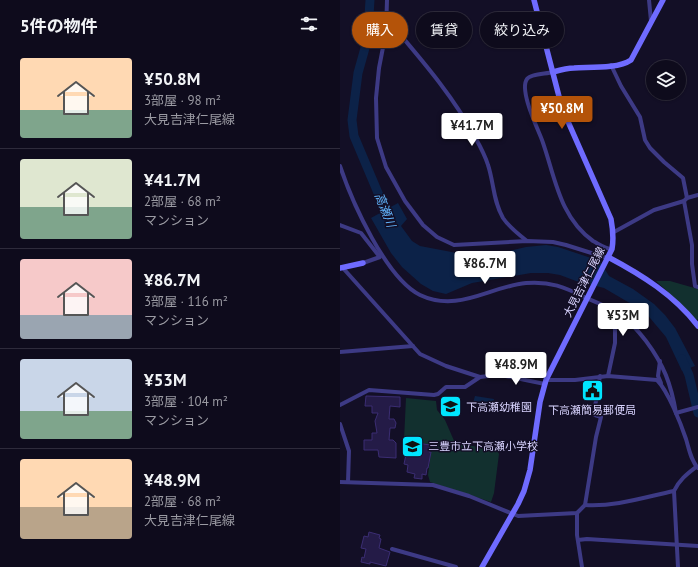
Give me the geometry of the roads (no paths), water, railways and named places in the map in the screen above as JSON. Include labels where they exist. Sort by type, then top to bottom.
[{"type":"main road","name":"大見吉津仁尾線","points":[[482,567],[522,496],[528,478],[540,402],[545,382],[612,249],[614,232],[606,207],[562,108],[534,0]]},
{"type":"main road","points":[[552,72],[572,68],[626,64],[631,60],[663,0]]},
{"type":"main road","points":[[608,257],[650,280],[698,325]]},
{"type":"main road","points":[[341,267],[363,263]]},
{"type":"street","points":[[387,0],[387,12]]},
{"type":"street","points":[[649,0],[652,22]]},
{"type":"street","points":[[408,45],[432,73],[462,113],[482,149],[488,165],[493,193],[503,218],[509,226],[526,242]]},
{"type":"street","points":[[383,48],[376,98],[377,138],[386,167],[405,201],[412,212],[428,229],[437,237],[454,244],[553,242],[608,257]]},
{"type":"street","points":[[611,65],[621,86],[640,118],[645,140],[650,148],[683,178],[692,245],[692,264],[695,286],[698,287]]},
{"type":"street","points":[[552,72],[543,75],[531,76],[526,80],[525,86],[528,106],[544,146],[550,170],[566,210],[578,227],[589,238],[608,249],[612,249]]},
{"type":"street","points":[[340,166],[348,189],[385,261]]},
{"type":"street","points":[[614,232],[654,210],[698,195]]},
{"type":"street","points":[[340,225],[361,233],[400,279],[411,289],[425,297],[441,302],[451,302],[524,283],[551,283],[564,287],[621,315],[640,333],[660,361],[669,381],[676,413]]},
{"type":"street","points":[[363,263],[379,256]]},
{"type":"street","points":[[341,267],[420,354],[446,366],[480,377],[501,375],[545,382],[608,376],[657,380],[662,385]]},
{"type":"street","points":[[604,306],[616,320],[615,343],[608,376]]},
{"type":"street","points":[[340,352],[413,346]]},
{"type":"street","points":[[660,361],[658,376],[676,413],[697,468],[683,477],[677,484],[674,491],[678,567]]},
{"type":"street","points":[[340,482],[433,485],[469,496],[518,516],[577,513],[585,505],[596,437],[601,417],[595,415],[594,413],[600,376]]},
{"type":"street","points":[[340,405],[369,390],[434,395],[446,388],[465,387],[480,377]]},
{"type":"street","points":[[676,413],[698,407]]},
{"type":"street","points":[[340,424],[348,451],[348,482]]},
{"type":"street","points":[[585,505],[607,505],[674,491]]},
{"type":"street","points":[[577,513],[578,540],[582,567]]},
{"type":"street","points":[[578,540],[586,539],[698,546]]},
{"type":"street","points":[[392,549],[456,567]]},
{"type":"water","points":[[398,203],[407,219],[401,226],[412,241],[420,246],[462,254],[484,255],[526,247],[546,245],[558,247],[597,260],[601,263],[609,276],[633,289],[654,304],[665,315],[675,328],[695,366],[682,371],[666,337],[645,312],[604,288],[576,281],[560,275],[531,273],[472,283],[446,294],[433,291],[421,284],[402,267],[391,253],[371,218]]},
{"type":"water","points":[[475,396],[494,399],[493,406],[473,403]]},
{"type":"waterway","name":"高瀬川","points":[[370,0],[365,48],[358,73],[352,120],[354,136],[381,200],[392,221]]},
{"type":"waterway","name":"高瀬川","points":[[682,359],[689,375],[698,413]]},
{"type":"place","name":"下高瀬簡易郵便局","points":[[592,390]]},
{"type":"place","name":"下高瀬幼稚園","points":[[451,407]]},
{"type":"place","name":"三豊市立下高瀬小学校","points":[[413,446]]}]
